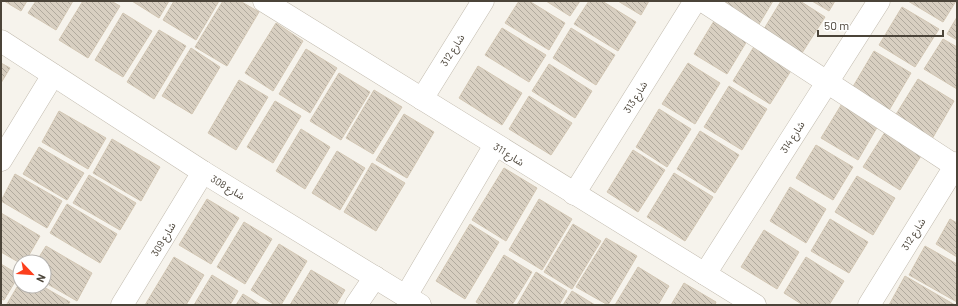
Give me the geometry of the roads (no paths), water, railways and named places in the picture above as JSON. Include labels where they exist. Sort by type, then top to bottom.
[{"type":"street","name":"شارع 311","points":[[264,1],[755,305]]},
{"type":"street","name":"شارع 312","points":[[422,99],[483,1]]},
{"type":"street","name":"شارع 313","points":[[574,194],[695,1]]},
{"type":"street","points":[[704,1],[956,165]]},
{"type":"street","name":"شارع 314","points":[[704,274],[878,1]]},
{"type":"street","name":"شارع 308","points":[[1,41],[203,172],[413,300],[495,145]]},
{"type":"street","points":[[1,160],[53,75]]},
{"type":"street","name":"شارع 312","points":[[869,305],[956,165]]},
{"type":"street","name":"شارع 309","points":[[122,305],[203,172]]},
{"type":"street","points":[[356,305],[374,277]]}]
